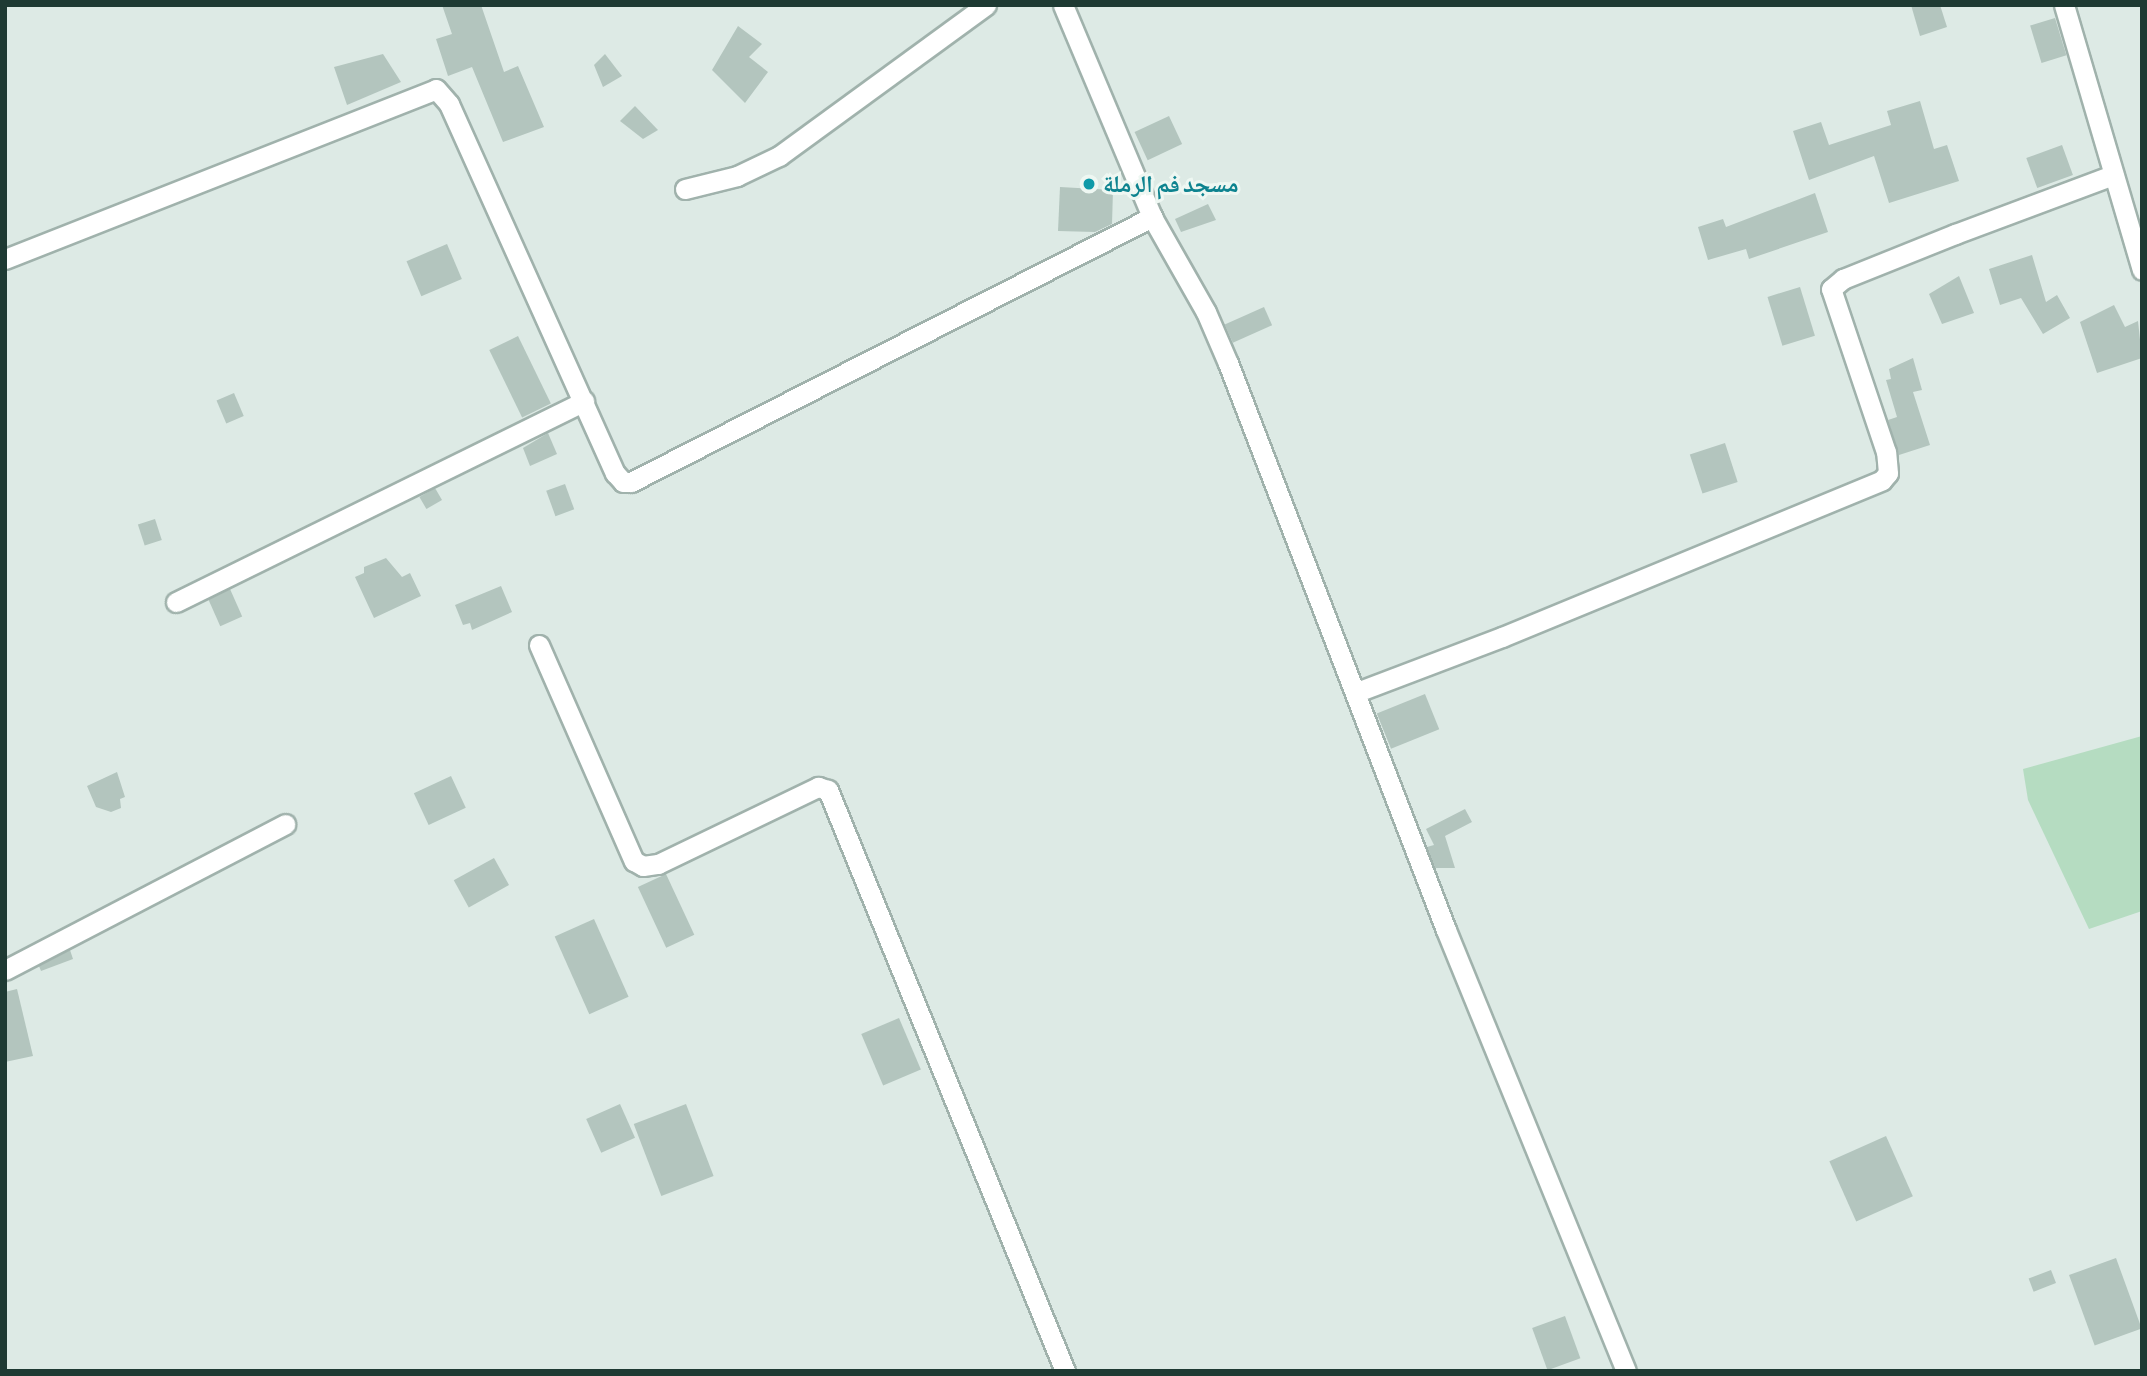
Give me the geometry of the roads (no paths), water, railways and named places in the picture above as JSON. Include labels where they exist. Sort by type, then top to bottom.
[{"type":"street","points":[[685,189],[737,176],[779,156],[986,5]]},
{"type":"street","points":[[1063,5],[1152,217],[1206,312],[1357,692],[1446,930],[1626,1371]]},
{"type":"street","points":[[2064,5],[2142,270]]},
{"type":"street","points":[[5,259],[436,89],[449,104],[615,473],[623,482],[638,481],[1152,217]]},
{"type":"street","points":[[1357,692],[1502,637],[1882,480],[1888,473],[1886,452],[1831,289],[1843,279],[2113,175]]},
{"type":"street","points":[[176,602],[584,401]]},
{"type":"street","points":[[539,645],[634,861],[643,866],[658,864],[818,787],[828,790],[1065,1371]]},
{"type":"street","points":[[5,970],[285,824]]},
{"type":"place","name":"مسجد فم الرملة","points":[[1089,184]]}]
